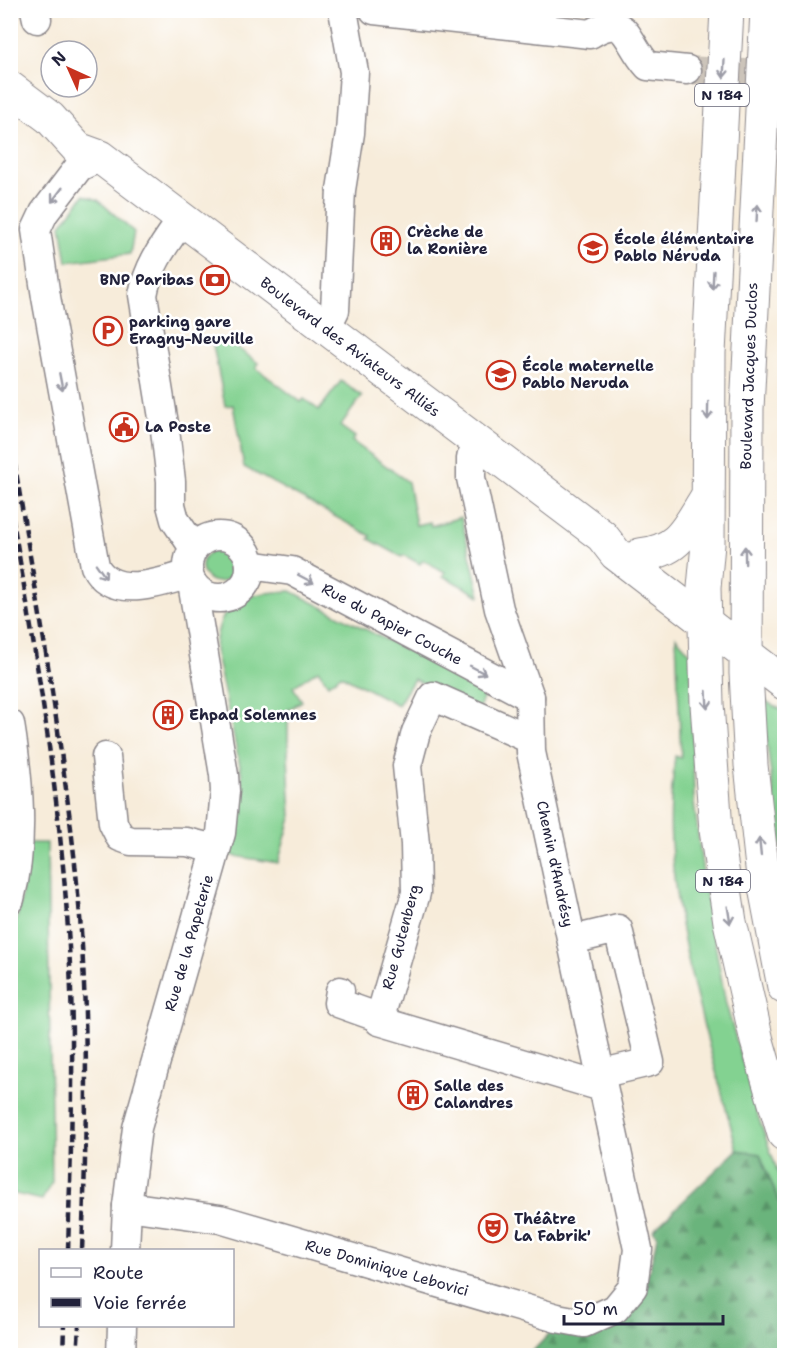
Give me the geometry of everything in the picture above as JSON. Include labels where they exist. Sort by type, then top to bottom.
[{"type":"main road","name":"Boulevard Jacques Duclos","points":[[725,628],[708,544],[706,497],[709,352],[727,10]]},
{"type":"main road","name":"Boulevard Jacques Duclos","points":[[767,10],[747,409],[744,520],[725,628],[716,830],[730,922],[757,1041],[784,1134]]},
{"type":"main road","name":"Boulevard des Aviateurs Alliés","points":[[10,74],[90,136],[100,157]]},
{"type":"main road","name":"Boulevard des Aviateurs Alliés","points":[[10,88],[51,118],[78,148],[100,157],[181,221],[602,536],[616,554],[725,628]]},
{"type":"main road","points":[[640,555],[658,553],[671,548],[706,497]]},
{"type":"main road","name":"Boulevard des Aviateurs Alliés","points":[[602,536],[623,543],[640,555],[725,628]]},
{"type":"main road","name":"N 184","points":[[708,544],[721,565],[725,628],[751,742],[763,877],[784,987]]},
{"type":"main road","points":[[725,628],[784,663]]},
{"type":"main road","points":[[725,628],[784,684]]},
{"type":"street","points":[[326,328],[335,310],[341,190],[350,133],[359,12],[590,34],[605,25],[616,24],[648,66],[687,70]]},
{"type":"street","points":[[100,157],[79,166],[44,213],[36,230],[95,566],[106,580],[123,587],[197,560],[233,539],[247,554],[250,565],[244,585],[226,597],[202,635]]},
{"type":"street","name":"Rue de la Papeterie","points":[[125,1249],[127,1206],[137,1128],[221,834],[225,791],[202,635],[197,560],[175,520],[171,505],[171,481],[142,296],[154,259],[181,221]]},
{"type":"street","name":"Chemin d'Andrésy","points":[[480,446],[470,466],[474,494],[499,609],[530,697],[530,740],[600,1081],[638,1249],[633,1287]]},
{"type":"street","points":[[197,560],[207,596],[226,597]]},
{"type":"street","name":"Rue du Papier Couche","points":[[250,565],[292,572],[530,697]]},
{"type":"street","name":"Rue Gutenberg","points":[[380,1018],[416,893],[415,844],[407,766],[416,732],[434,696],[530,740]]},
{"type":"street","points":[[10,724],[16,760],[19,826],[15,881],[10,899]]},
{"type":"street","points":[[106,757],[113,823],[120,837],[131,841],[187,842],[216,849]]},
{"type":"street","points":[[340,991],[338,1003],[380,1018],[379,1021],[600,1081],[650,1062],[618,929],[572,940]]},
{"type":"street","name":"Rue Dominique Lebovici","points":[[127,1206],[220,1220],[557,1318],[584,1323],[615,1309],[633,1287]]},
{"type":"street","points":[[121,1356],[122,1327]]},
{"type":"green space","points":[[84,195],[98,200],[134,232],[130,254],[67,262],[61,225]]},
{"type":"green space","points":[[218,338],[226,343],[228,341],[258,363],[256,368],[301,402],[304,399],[319,410],[341,381],[362,396],[340,426],[355,437],[352,441],[408,482],[416,525],[430,522],[431,526],[461,517],[480,596],[443,576],[445,572],[423,560],[420,564],[404,555],[402,557],[369,539],[371,536],[244,467],[233,405],[225,406],[213,345]]},
{"type":"green space","points":[[218,550],[229,555],[234,566],[229,577],[218,582],[207,577],[202,566],[207,555]]},
{"type":"green space","points":[[291,591],[486,691],[478,710],[414,679],[398,705],[341,675],[328,684],[318,670],[293,687],[302,701],[288,710],[291,818],[278,863],[228,855],[238,814],[242,775],[215,650],[217,633],[222,620],[228,609],[237,602],[260,594]]},
{"type":"green space","points":[[676,637],[691,654],[694,802],[704,882],[726,1004],[758,1116],[784,1190],[784,1215],[760,1155],[737,1150],[696,997],[680,920],[670,831],[675,756],[681,758]]},
{"type":"green space","points":[[761,699],[784,711],[784,873]]},
{"type":"green space","points":[[28,843],[47,843],[52,1182],[42,1200],[11,1193],[11,940],[20,906]]},
{"type":"green space","points":[[737,1150],[760,1154],[784,1215],[784,1355],[528,1356],[551,1332],[572,1336],[598,1334],[614,1327],[626,1316],[644,1287],[657,1236],[653,1230]]},
{"type":"tunnel","points":[[687,70],[784,75]]},
{"type":"railway","points":[[10,435],[56,715],[77,883],[84,975],[86,1066],[82,1249]]},
{"type":"railway","points":[[10,503],[46,724],[65,891],[71,985],[72,1061],[68,1249]]},
{"type":"railway","points":[[63,1356],[64,1327]]},
{"type":"railway","points":[[77,1356],[79,1327]]},
{"type":"place","name":"Crèche de la Ronière","points":[[386,241]]},
{"type":"place","name":"École élémentaire Pablo Néruda","points":[[593,248]]},
{"type":"place","name":"BNP Paribas","points":[[215,280]]},
{"type":"place","name":"parking gare Eragny-Neuville","points":[[108,331]]},
{"type":"place","name":"École maternelle Pablo Neruda","points":[[501,375]]},
{"type":"place","name":"La Poste","points":[[124,427]]},
{"type":"place","name":"Ehpad Solemnes","points":[[168,715]]},
{"type":"place","name":"Salle des Calandres","points":[[413,1095]]},
{"type":"place","name":"Théâtre La Fabrik'","points":[[493,1228]]}]
